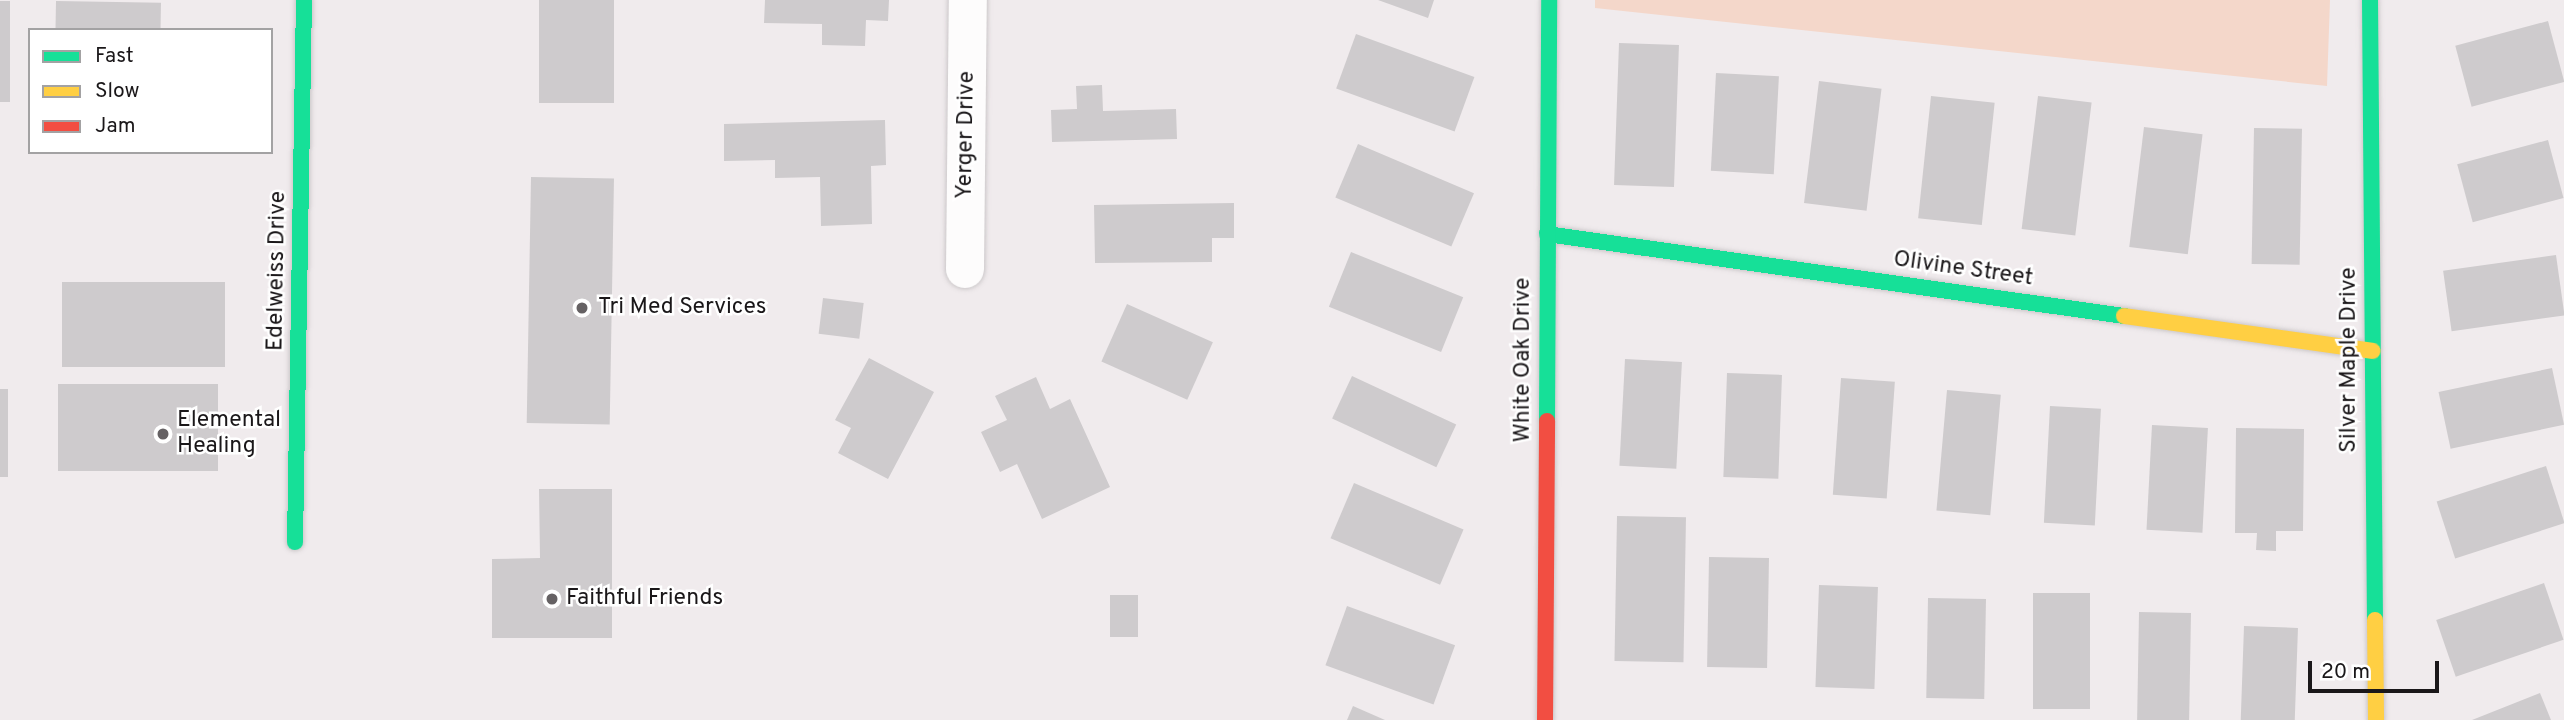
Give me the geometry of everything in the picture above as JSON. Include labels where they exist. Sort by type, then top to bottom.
[{"type":"street","name":"Edelweiss Drive","points":[[295,542],[304,0]]},
{"type":"street","name":"Yerger Drive","points":[[965,269],[968,0]]},
{"type":"street","name":"White Oak Drive","points":[[1545,720],[1549,0]]},
{"type":"street","name":"Silver Maple Drive","points":[[2370,0],[2376,720]]},
{"type":"street","name":"Olivine Street","points":[[1547,234],[2373,351]]},
{"type":"shaded area","points":[[1595,0],[2330,0],[2327,86],[1595,8]]},
{"type":"building","points":[[539,0],[614,0],[614,103],[539,103]]},
{"type":"building","points":[[765,0],[889,0],[888,21],[866,20],[865,46],[822,45],[822,24],[764,23]]},
{"type":"building","points":[[1378,0],[1434,0],[1428,18]]},
{"type":"building","points":[[0,1],[10,1],[10,102],[0,102]]},
{"type":"building","points":[[56,1],[161,3],[161,28],[56,28]]},
{"type":"building","points":[[2548,21],[2564,82],[2472,107],[2455,46]]},
{"type":"building","points":[[1356,34],[1474,77],[1455,132],[1336,89]]},
{"type":"building","points":[[1619,43],[1679,45],[1674,187],[1614,185]]},
{"type":"building","points":[[1716,73],[1779,76],[1774,174],[1711,171]]},
{"type":"building","points":[[1819,81],[1882,89],[1867,211],[1804,203]]},
{"type":"building","points":[[1102,85],[1103,111],[1176,109],[1177,139],[1052,142],[1051,110],[1077,109],[1076,86]]},
{"type":"building","points":[[1931,96],[1995,103],[1982,225],[1918,218]]},
{"type":"building","points":[[2038,96],[2092,103],[2075,236],[2022,229]]},
{"type":"building","points":[[885,120],[886,165],[871,166],[872,224],[821,226],[820,177],[775,178],[775,160],[724,161],[724,124]]},
{"type":"building","points":[[2144,127],[2203,134],[2188,254],[2129,247]]},
{"type":"building","points":[[2254,128],[2302,129],[2300,265],[2252,264]]},
{"type":"building","points":[[2548,140],[2564,198],[2473,222],[2457,164]]},
{"type":"building","points":[[1358,144],[1474,193],[1451,247],[1335,197]]},
{"type":"building","points":[[531,177],[614,178],[610,424],[527,423]]},
{"type":"building","points":[[1234,203],[1234,238],[1212,238],[1212,262],[1095,263],[1094,205]]},
{"type":"building","points":[[1351,252],[1463,297],[1441,352],[1329,307]]},
{"type":"building","points":[[2556,255],[2564,315],[2452,331],[2443,271]]},
{"type":"building","points":[[62,282],[225,282],[225,367],[62,367]]},
{"type":"building","points":[[823,298],[864,303],[859,339],[819,334]]},
{"type":"building","points":[[1127,304],[1213,342],[1187,400],[1101,362]]},
{"type":"building","points":[[869,358],[934,392],[888,479],[838,453],[851,428],[835,420]]},
{"type":"building","points":[[1625,359],[1682,362],[1676,469],[1619,466]]},
{"type":"building","points":[[2552,368],[2564,425],[2451,449],[2439,392]]},
{"type":"building","points":[[1727,373],[1782,375],[1778,479],[1723,477]]},
{"type":"building","points":[[1352,376],[1456,425],[1436,467],[1332,419]]},
{"type":"building","points":[[1036,377],[1050,409],[1070,399],[1110,487],[1042,519],[1017,464],[1000,472],[981,432],[1007,420],[995,396]]},
{"type":"building","points":[[1841,378],[1895,382],[1887,498],[1833,495]]},
{"type":"building","points":[[58,384],[218,384],[218,471],[58,471]]},
{"type":"building","points":[[0,389],[8,389],[8,477],[0,477]]},
{"type":"building","points":[[1947,390],[2001,395],[1990,515],[1936,511]]},
{"type":"building","points":[[2050,406],[2101,409],[2095,526],[2044,523]]},
{"type":"building","points":[[2152,425],[2208,428],[2202,533],[2147,530]]},
{"type":"building","points":[[2236,428],[2304,429],[2303,531],[2276,531],[2276,551],[2256,550],[2257,533],[2235,533]]},
{"type":"building","points":[[2546,466],[2564,523],[2455,559],[2437,502]]},
{"type":"building","points":[[1354,483],[1464,529],[1440,585],[1331,538]]},
{"type":"building","name":"Faithful Friends","points":[[539,489],[612,489],[612,638],[492,638],[492,559],[540,558]]},
{"type":"building","points":[[1617,516],[1686,517],[1683,662],[1614,661]]},
{"type":"building","points":[[1709,557],[1769,558],[1767,668],[1707,667]]},
{"type":"building","points":[[2544,583],[2564,640],[2456,677],[2436,620]]},
{"type":"building","points":[[1819,585],[1878,587],[1874,689],[1815,687]]},
{"type":"building","points":[[2033,593],[2090,593],[2090,709],[2033,709]]},
{"type":"building","points":[[1110,595],[1138,595],[1138,637],[1110,637]]},
{"type":"building","points":[[1928,598],[1986,599],[1984,699],[1926,698]]},
{"type":"building","points":[[1347,606],[1455,645],[1434,705],[1325,665]]},
{"type":"building","points":[[2139,612],[2191,613],[2189,720],[2137,720]]},
{"type":"building","points":[[2244,626],[2298,628],[2295,720],[2241,720]]},
{"type":"building","points":[[2540,693],[2551,720],[2472,720]]},
{"type":"building","points":[[1353,706],[1385,720],[1347,720]]},
{"type":"traffic: fast","points":[[295,542],[304,0]]},
{"type":"traffic: fast","points":[[1547,421],[1549,0]]},
{"type":"traffic: fast","points":[[2370,0],[2375,620]]},
{"type":"traffic: fast","points":[[1547,234],[2124,316]]},
{"type":"traffic: slow","points":[[2124,316],[2373,351]]},
{"type":"traffic: slow","points":[[2375,620],[2376,720]]},
{"type":"traffic: jam","points":[[1545,720],[1547,421]]},
{"type":"place","name":"Tri Med Services","points":[[582,308]]},
{"type":"place","name":"Elemental Healing","points":[[163,434]]},
{"type":"place","name":"Faithful Friends","points":[[552,599]]}]
